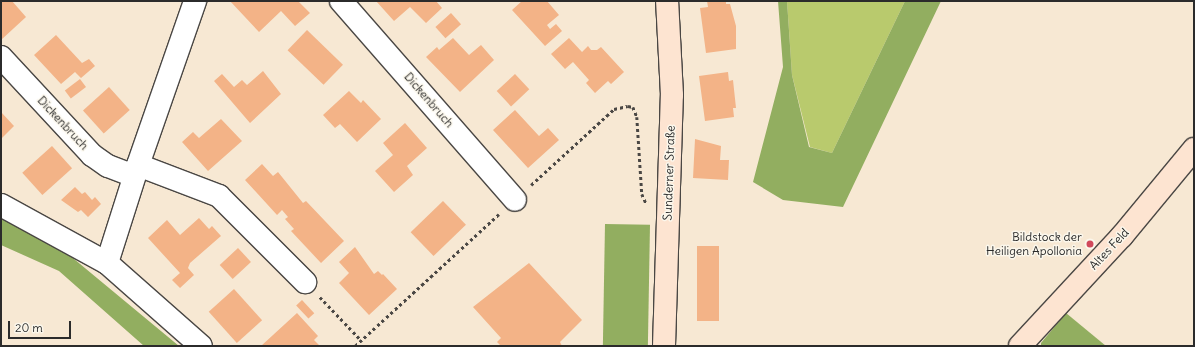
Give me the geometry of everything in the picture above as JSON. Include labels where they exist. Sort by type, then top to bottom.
[{"type":"main road","name":"Sunderner Straße","points":[[664,346],[672,95],[667,1]]},
{"type":"main road","name":"Altes Feld","points":[[1020,346],[1122,236],[1194,149]]},
{"type":"street","points":[[107,263],[136,170],[195,1]]},
{"type":"street","name":"Dickenbruch","points":[[341,1],[515,200]]},
{"type":"street","name":"Dickenbruch","points":[[1,57],[92,155],[108,166],[136,170],[219,196],[305,282]]},
{"type":"street","points":[[1,205],[107,263],[201,346]]},
{"type":"path","points":[[305,282],[361,340]]},
{"type":"green space","points":[[778,1],[787,1],[792,75],[809,147],[832,153],[905,1],[941,1],[843,207],[783,200],[753,182],[783,67]]},
{"type":"green space","points":[[787,1],[905,1],[832,153],[810,147],[792,75]]},
{"type":"green space","points":[[1,217],[68,254],[179,346],[144,346],[59,271],[1,245]]},
{"type":"green space","points":[[605,224],[650,225],[648,346],[603,346]]},
{"type":"green space","points":[[1066,313],[1106,346],[1041,346],[1041,343]]},
{"type":"building","points":[[1,1],[12,1],[26,17],[1,40]]},
{"type":"building","points":[[230,1],[298,1],[310,13],[295,26],[281,11],[259,32]]},
{"type":"building","points":[[376,1],[436,1],[442,8],[426,23],[410,7],[394,21]]},
{"type":"building","points":[[522,1],[547,1],[559,15],[547,25],[550,29],[556,24],[562,31],[545,46],[512,10]]},
{"type":"building","points":[[707,1],[726,1],[726,4],[730,4],[736,26],[736,49],[706,53],[700,8],[708,7]]},
{"type":"building","points":[[451,13],[461,24],[445,38],[435,27]]},
{"type":"building","points":[[307,30],[343,65],[324,85],[288,50]]},
{"type":"building","points":[[56,35],[82,63],[89,59],[95,66],[81,78],[75,72],[61,84],[34,55]]},
{"type":"building","points":[[453,38],[469,55],[481,45],[494,60],[460,92],[426,57],[437,47],[439,50]]},
{"type":"building","points":[[569,38],[582,52],[588,46],[591,50],[597,50],[601,47],[624,72],[611,84],[608,81],[595,93],[586,83],[589,80],[573,62],[565,69],[551,54]]},
{"type":"building","points":[[263,71],[281,94],[250,123],[214,81],[222,74],[234,87],[242,80],[247,85]]},
{"type":"building","points":[[728,72],[729,81],[733,80],[736,108],[733,108],[734,117],[705,121],[699,76]]},
{"type":"building","points":[[515,74],[529,89],[511,106],[497,91]]},
{"type":"building","points":[[80,79],[86,87],[71,98],[65,90]]},
{"type":"building","points":[[109,87],[130,110],[104,133],[83,110]]},
{"type":"building","points":[[349,91],[361,103],[363,100],[381,119],[357,142],[340,124],[335,128],[323,115]]},
{"type":"building","points":[[515,110],[539,136],[548,128],[559,140],[528,168],[493,130]]},
{"type":"building","points":[[1,112],[14,126],[1,139]]},
{"type":"building","points":[[221,119],[242,141],[208,171],[182,142],[193,132],[199,138]]},
{"type":"building","points":[[405,123],[427,148],[407,166],[413,175],[394,192],[375,171],[393,155],[383,143]]},
{"type":"building","points":[[695,139],[721,146],[720,160],[729,160],[728,180],[693,178]]},
{"type":"building","points":[[52,146],[72,168],[42,195],[22,173]]},
{"type":"building","points":[[262,164],[273,176],[278,172],[303,203],[306,201],[344,241],[321,263],[291,231],[294,229],[285,219],[288,217],[282,210],[277,215],[245,180]]},
{"type":"building","points":[[75,187],[82,194],[85,192],[92,200],[95,197],[101,204],[88,217],[81,210],[78,212],[61,200]]},
{"type":"building","points":[[443,201],[466,225],[434,256],[411,232]]},
{"type":"building","points":[[199,218],[209,229],[212,226],[221,236],[190,263],[188,268],[194,275],[180,288],[172,280],[180,273],[148,238],[167,220],[180,235]]},
{"type":"building","points":[[697,246],[719,246],[719,321],[697,321]]},
{"type":"building","points":[[355,247],[374,274],[378,271],[382,275],[383,274],[397,289],[369,315],[339,283],[349,273],[339,262]]},
{"type":"building","points":[[238,248],[251,262],[233,279],[220,265]]},
{"type":"building","points":[[529,263],[582,320],[560,342],[562,346],[501,346],[497,342],[501,338],[473,307]]},
{"type":"building","points":[[234,289],[262,320],[237,343],[209,312]]},
{"type":"building","points":[[302,300],[314,313],[308,319],[296,305]]},
{"type":"building","points":[[297,313],[318,336],[314,340],[320,346],[261,346]]},
{"type":"place","name":"Bildstock der Heiligen Apollonia","points":[[1090,244]]}]
